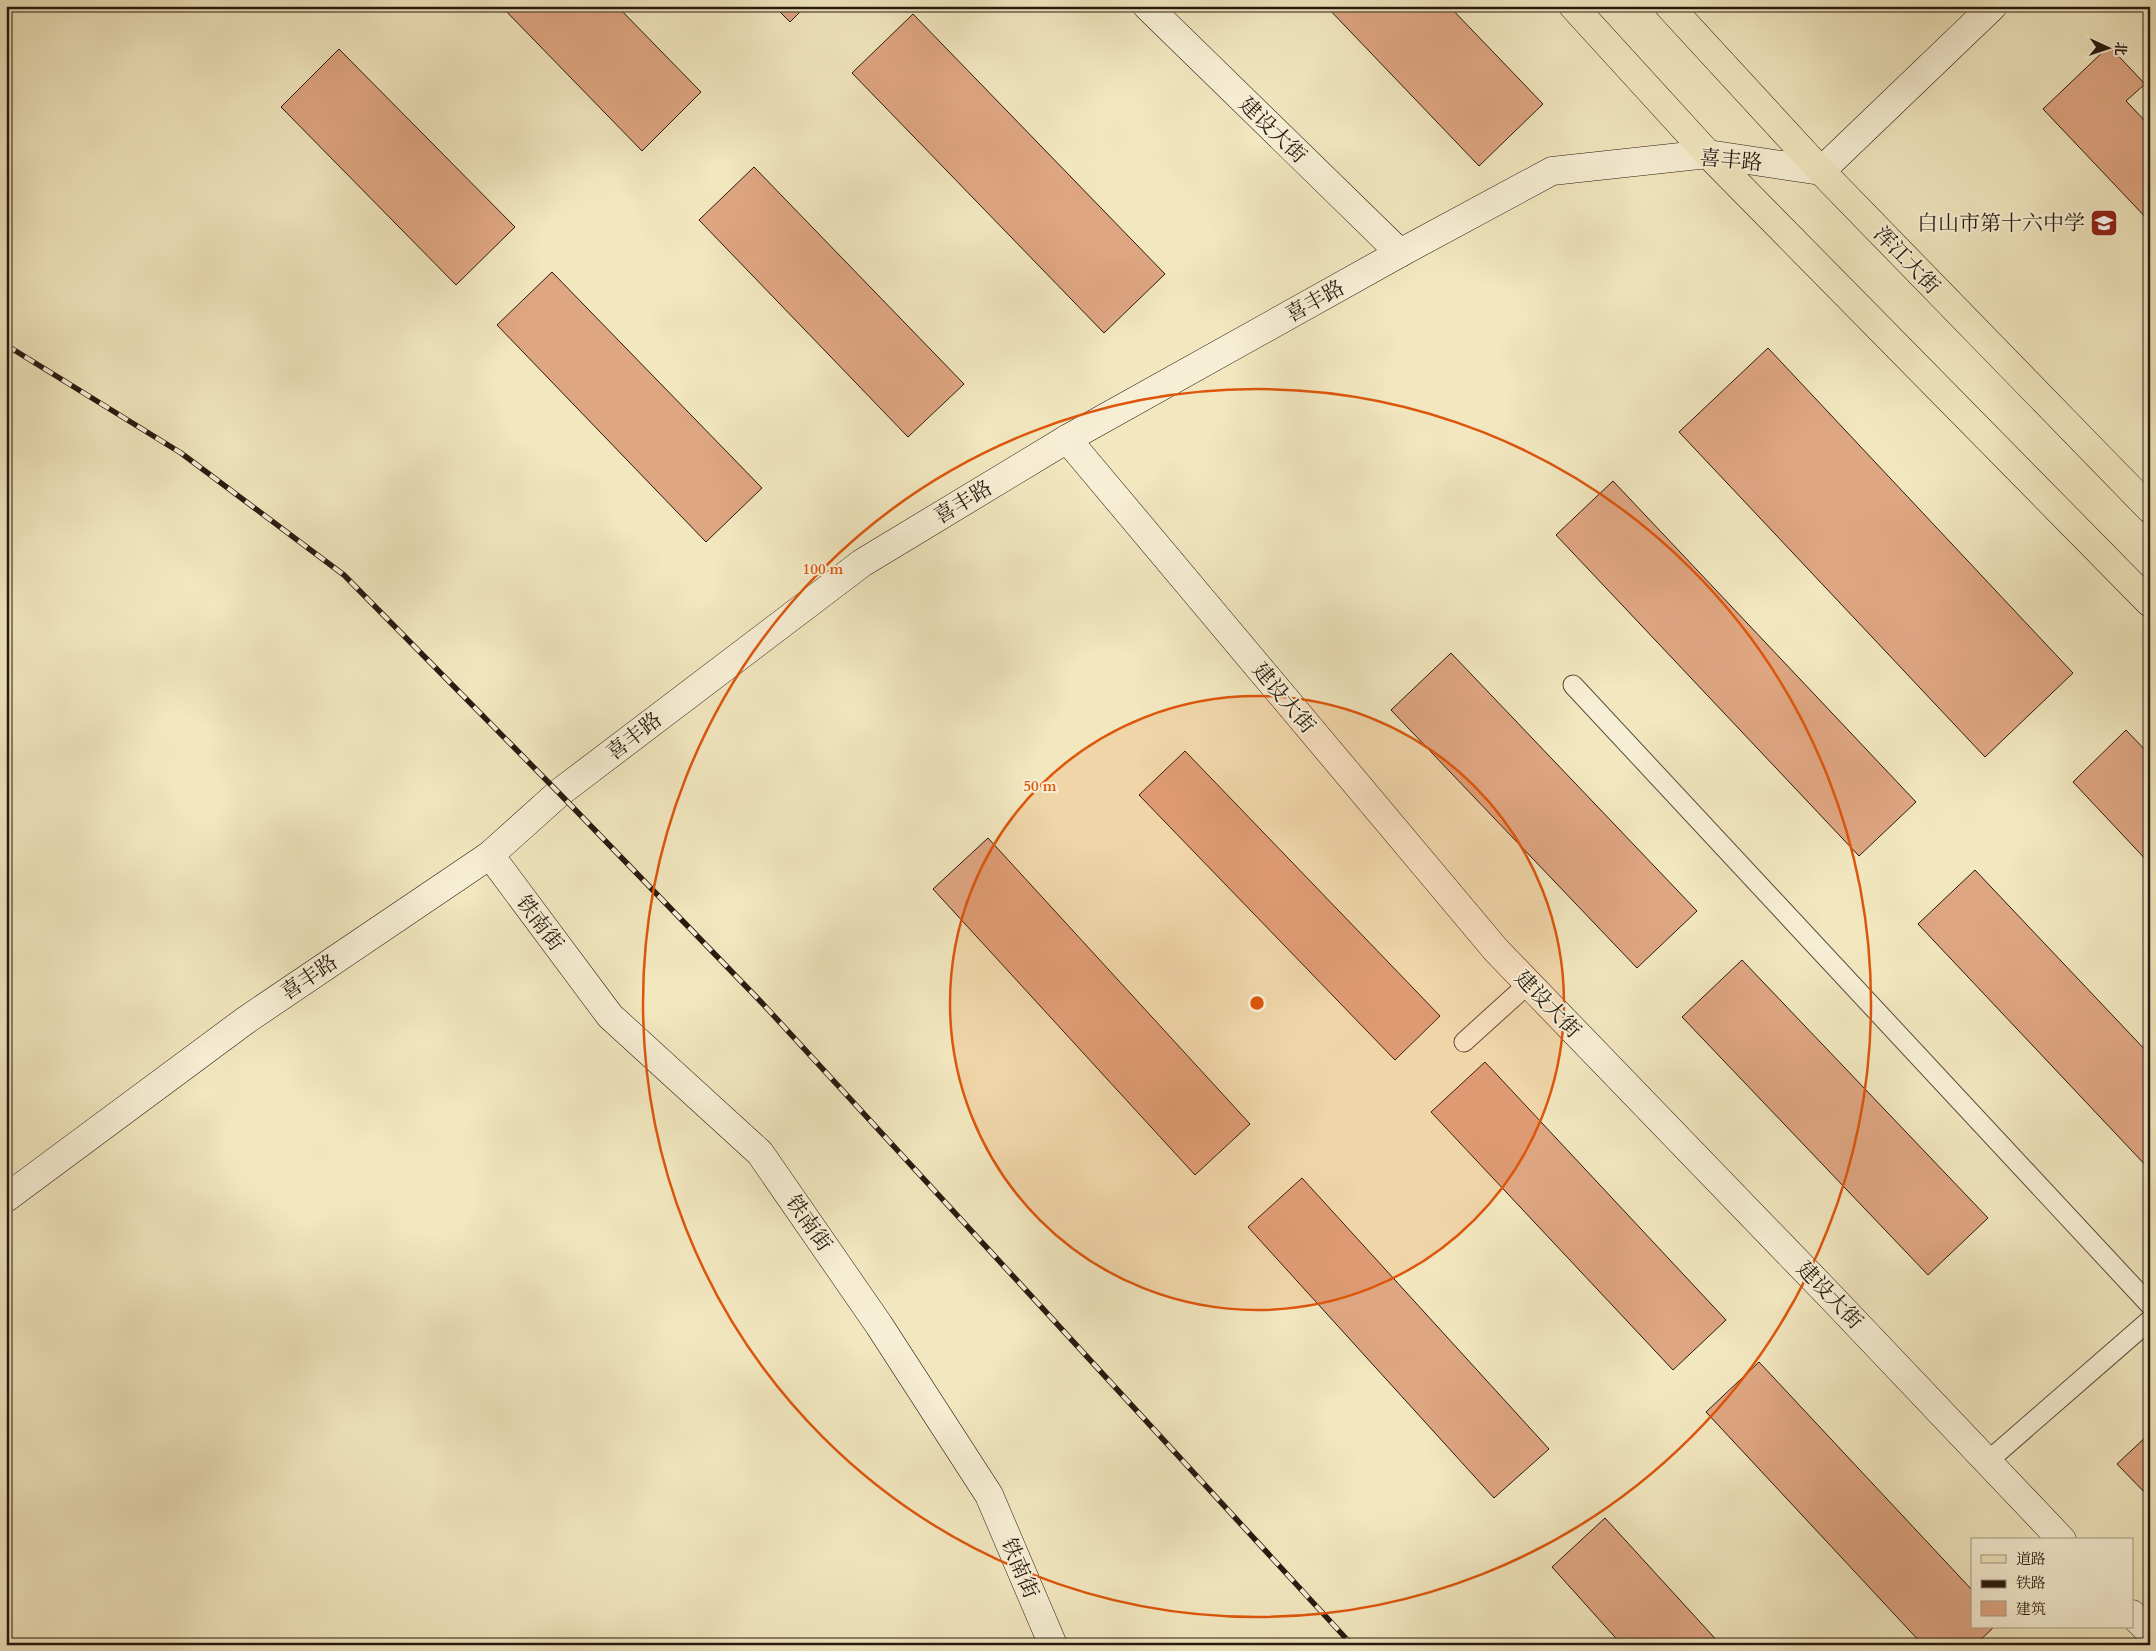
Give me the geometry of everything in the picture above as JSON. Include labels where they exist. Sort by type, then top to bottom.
[{"type":"main road","points":[[1573,6],[1708,154],[2150,603]]},
{"type":"main road","name":"浑江大街","points":[[1669,6],[1821,171],[2150,509]]},
{"type":"street","name":"建设大街","points":[[1146,6],[1400,253]]},
{"type":"street","points":[[1821,171],[1993,6]]},
{"type":"street","name":"喜丰路","points":[[6,1198],[246,1020],[490,855],[560,793],[862,563],[1067,439],[1400,253],[1552,171],[1708,154],[1821,171]]},
{"type":"street","name":"建设大街","points":[[1067,439],[1496,950],[2060,1538]]},
{"type":"street","name":"铁南街","points":[[490,855],[610,1016],[760,1153],[879,1325],[989,1495],[1053,1645]]},
{"type":"street","points":[[2134,1616],[2150,1632]]},
{"type":"lane","points":[[1572,685],[2150,1305]]},
{"type":"lane","points":[[1464,1042],[1528,984]]},
{"type":"lane","points":[[1988,1461],[2150,1320]]},
{"type":"building","points":[[501,6],[617,6],[701,92],[642,151]]},
{"type":"building","points":[[774,6],[806,6],[790,22]]},
{"type":"building","points":[[1326,6],[1449,6],[1543,104],[1479,166]]},
{"type":"building","points":[[913,14],[1165,274],[1104,333],[852,73]]},
{"type":"building","points":[[2109,46],[2145,84],[2126,101],[2150,126],[2150,222],[2043,109]]},
{"type":"building","points":[[339,49],[515,227],[456,285],[281,107]]},
{"type":"building","points":[[754,167],[964,384],[908,437],[699,220]]},
{"type":"building","points":[[552,272],[762,488],[706,542],[497,325]]},
{"type":"building","points":[[1768,348],[2073,673],[1985,757],[1679,432]]},
{"type":"building","points":[[1613,481],[1916,802],[1859,856],[1556,535]]},
{"type":"building","points":[[1451,653],[1697,911],[1637,968],[1391,710]]},
{"type":"building","points":[[2126,730],[2150,755],[2150,864],[2073,782]]},
{"type":"building","points":[[1185,751],[1440,1016],[1395,1060],[1139,795]]},
{"type":"building","points":[[988,838],[1250,1124],[1195,1175],[933,889]]},
{"type":"building","points":[[1975,870],[2150,1055],[2150,1170],[1918,924]]},
{"type":"building","points":[[1742,960],[1988,1218],[1928,1275],[1682,1017]]},
{"type":"building","points":[[1485,1062],[1726,1320],[1673,1370],[1431,1112]]},
{"type":"building","points":[[1302,1178],[1549,1449],[1494,1498],[1248,1227]]},
{"type":"building","points":[[1759,1362],[1971,1589],[1971,1628],[1993,1628],[1975,1645],[1923,1645],[1706,1412]]},
{"type":"building","points":[[2150,1433],[2150,1498],[2117,1464]]},
{"type":"building","points":[[1605,1518],[1721,1645],[1622,1645],[1552,1567]]},
{"type":"railway","points":[[6,345],[181,453],[344,575],[763,1004],[1352,1645]]},
{"type":"place","name":"白山市第十六中学","points":[[2104,223]]}]
